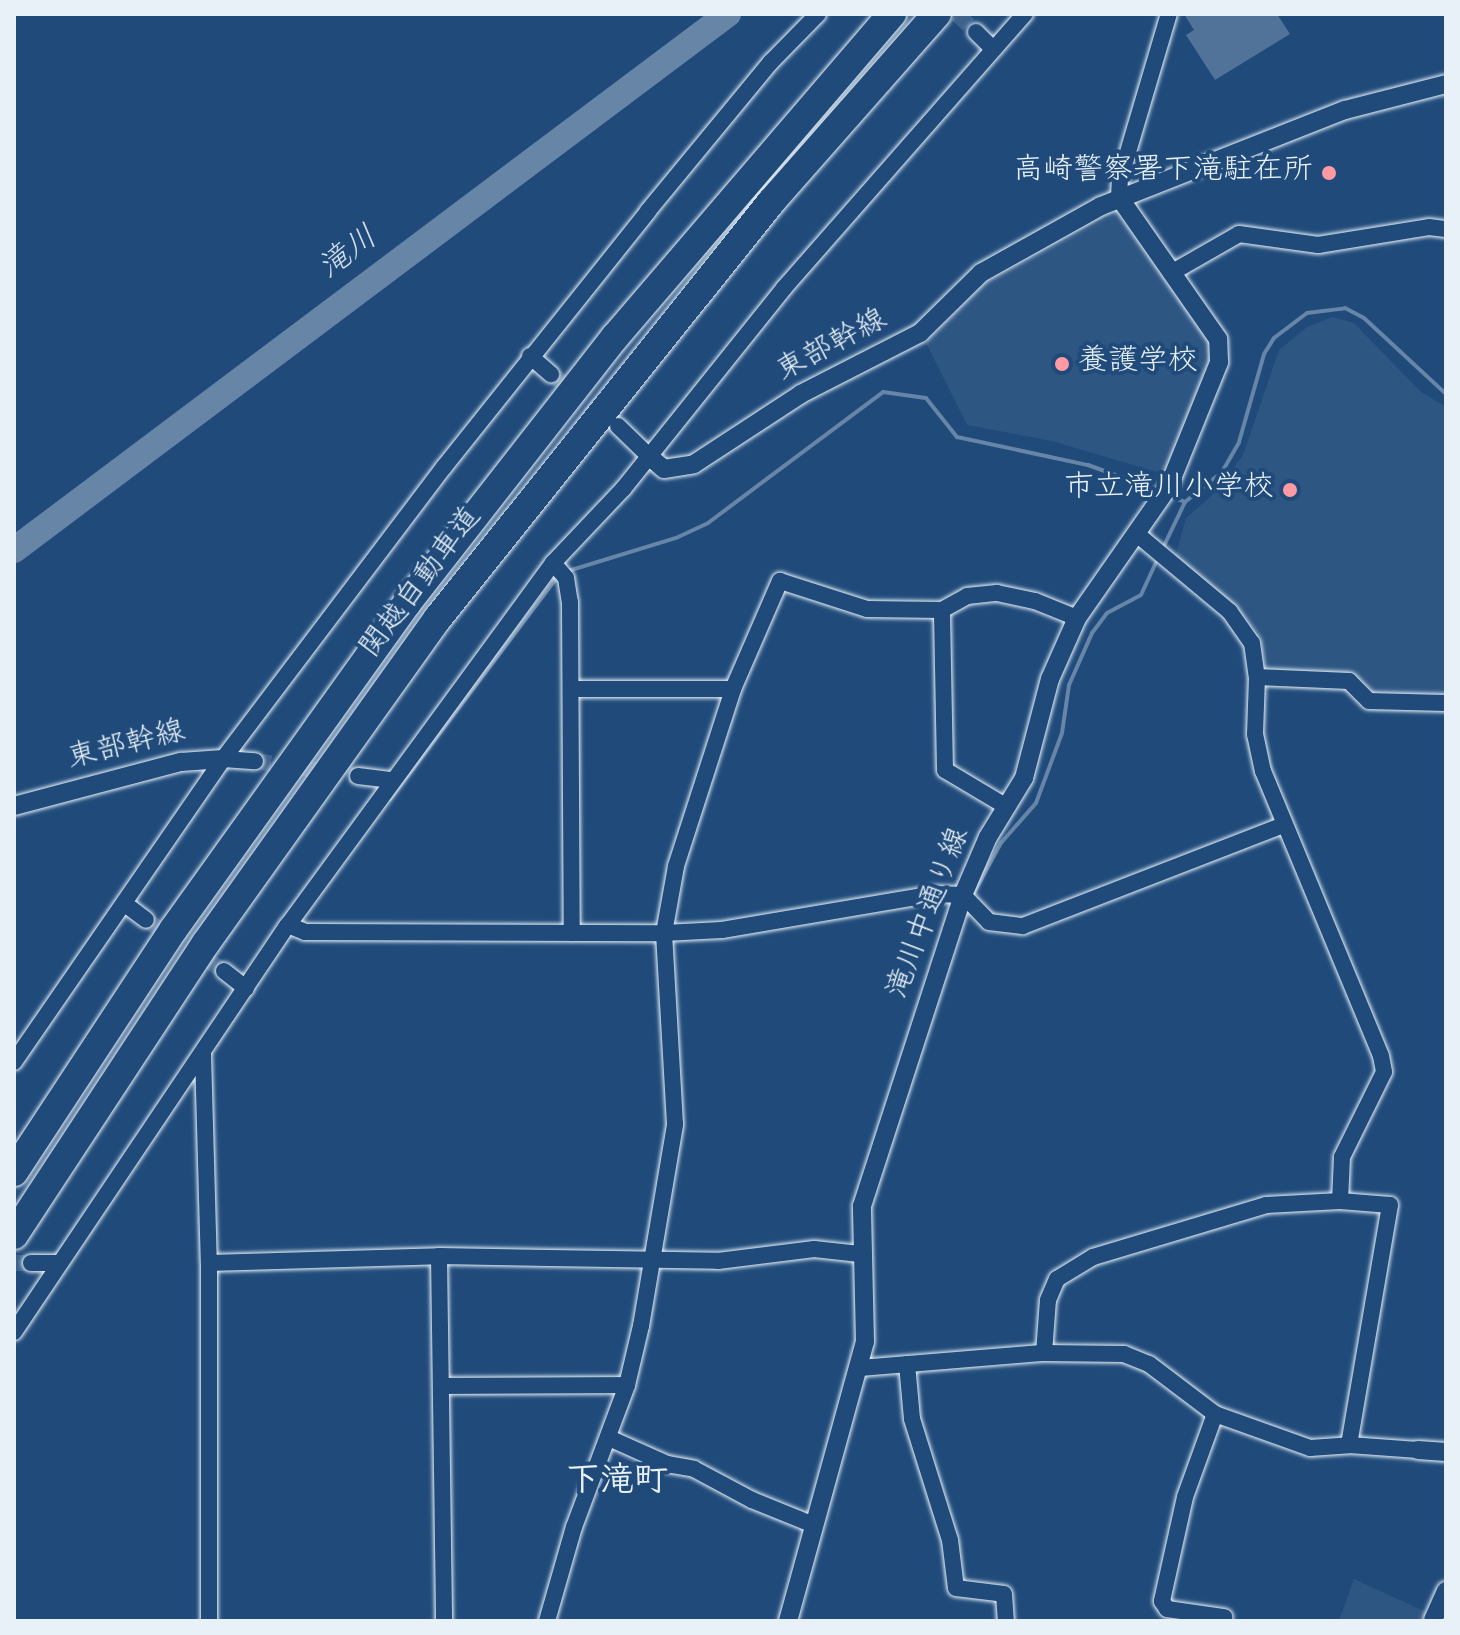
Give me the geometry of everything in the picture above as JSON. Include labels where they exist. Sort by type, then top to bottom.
[{"type":"highway","name":"関越自動車道","points":[[14,1172],[173,930],[416,590],[615,337],[892,14]]},
{"type":"highway","name":"関越自動車道","points":[[14,1235],[214,930],[438,618],[752,225],[937,14]]},
{"type":"street","points":[[14,1062],[48,1006],[125,904],[223,759],[530,356],[771,62],[818,14]]},
{"type":"street","points":[[14,1332],[288,925],[390,780],[794,276],[1025,14]]},
{"type":"street","points":[[1119,197],[1120,179],[1169,14]]},
{"type":"street","points":[[976,32],[992,48]]},
{"type":"street","name":"東部幹線","points":[[650,457],[664,469],[694,464],[801,394],[920,333],[981,273],[1119,197],[1345,110],[1446,84]]},
{"type":"street","name":"滝川中通り線","points":[[788,1621],[860,1368],[867,1310],[860,1254],[862,1206],[871,1169],[963,895],[1024,778],[1050,679],[1077,618],[1138,535],[1163,494],[1219,362],[1218,339],[1119,197]]},
{"type":"street","points":[[1171,273],[1239,234],[1318,245],[1429,227],[1446,229]]},
{"type":"street","points":[[530,356],[551,374]]},
{"type":"street","points":[[618,426],[650,457]]},
{"type":"street","points":[[1138,535],[1159,557],[1230,612],[1252,643],[1257,677],[1255,734],[1284,825],[1384,1072],[1342,1157],[1340,1201]]},
{"type":"street","points":[[559,570],[571,689],[572,933]]},
{"type":"street","points":[[547,1621],[574,1527],[627,1385],[653,1258],[675,1124],[664,933],[676,866],[733,689],[780,581],[867,609],[942,610],[967,596],[997,593],[1077,618]]},
{"type":"street","points":[[942,610],[945,770],[1007,807]]},
{"type":"street","points":[[1257,677],[1349,681],[1369,701],[1446,703]]},
{"type":"street","points":[[571,689],[733,689]]},
{"type":"street","name":"東部幹線","points":[[14,806],[181,762],[223,759],[255,761]]},
{"type":"street","points":[[358,776],[390,780]]},
{"type":"street","points":[[288,925],[305,932],[664,933],[722,930],[935,894],[963,895],[989,922],[1023,926],[1284,825]]},
{"type":"street","points":[[125,904],[146,920]]},
{"type":"street","points":[[224,971],[246,988]]},
{"type":"street","points":[[203,1054],[209,1263],[209,1621]]},
{"type":"street","points":[[1044,1353],[1048,1300],[1057,1279],[1072,1266],[1266,1205],[1340,1201],[1390,1205],[1392,1211],[1349,1445]]},
{"type":"street","points":[[209,1263],[439,1256],[718,1261],[814,1249],[860,1254]]},
{"type":"street","points":[[439,1256],[444,1621]]},
{"type":"street","points":[[31,1263],[58,1263]]},
{"type":"street","points":[[860,1368],[1044,1353],[1124,1354],[1149,1364],[1215,1414],[1310,1448],[1349,1445],[1446,1452]]},
{"type":"street","points":[[907,1364],[912,1419],[950,1540],[956,1588],[1004,1594],[1006,1621]]},
{"type":"street","points":[[442,1386],[627,1385]]},
{"type":"street","points":[[1215,1414],[1185,1497],[1162,1601],[1167,1609],[1224,1617]]},
{"type":"street","points":[[609,1438],[667,1464],[694,1469],[752,1500],[814,1525]]},
{"type":"street","points":[[1433,1620],[1446,1591]]},
{"type":"shaded area","points":[[1117,213],[1208,335],[1212,358],[1167,475],[1052,441],[967,425],[926,343],[984,284]]},
{"type":"shaded area","points":[[1332,317],[1354,323],[1421,392],[1446,407],[1446,697],[1379,696],[1355,674],[1266,673],[1261,637],[1245,616],[1175,558],[1186,518],[1218,490],[1243,455],[1279,350],[1307,327]]},
{"type":"shaded area","points":[[1354,1579],[1424,1611],[1439,1621],[1339,1621]]},
{"type":"building","points":[[1184,14],[1277,14],[1290,34],[1215,80],[1186,35],[1194,30]]},
{"type":"waterway","name":"滝川","points":[[14,550],[728,14]]},
{"type":"waterway","points":[[1162,550],[1185,502],[1222,472],[1239,442],[1264,354],[1274,338],[1307,313],[1345,308],[1364,318],[1446,394]]},
{"type":"waterway","points":[[568,571],[676,538],[708,523],[883,392],[926,398],[957,437],[1088,465],[1160,491]]},
{"type":"waterway","points":[[1167,495],[1185,502]]},
{"type":"waterway","points":[[972,896],[1001,843],[1036,803],[1062,733],[1069,685],[1092,633],[1107,613],[1141,595],[1158,558]]},
{"type":"waterway","points":[[390,799],[557,577]]},
{"type":"tunnel","points":[[957,14],[976,32]]},
{"type":"tunnel","points":[[551,374],[607,418]]},
{"type":"tunnel","points":[[255,761],[358,776]]},
{"type":"tunnel","points":[[146,920],[224,971]]},
{"type":"tunnel","points":[[14,1263],[31,1263]]},
{"type":"place","name":"高崎警察署下滝駐在所","points":[[1329,173]]},
{"type":"place","name":"養護学校","points":[[1062,364]]},
{"type":"place","name":"市立滝川小学校","points":[[1290,490]]},
{"type":"district","name":"下滝町","points":[[617,1485]]}]
